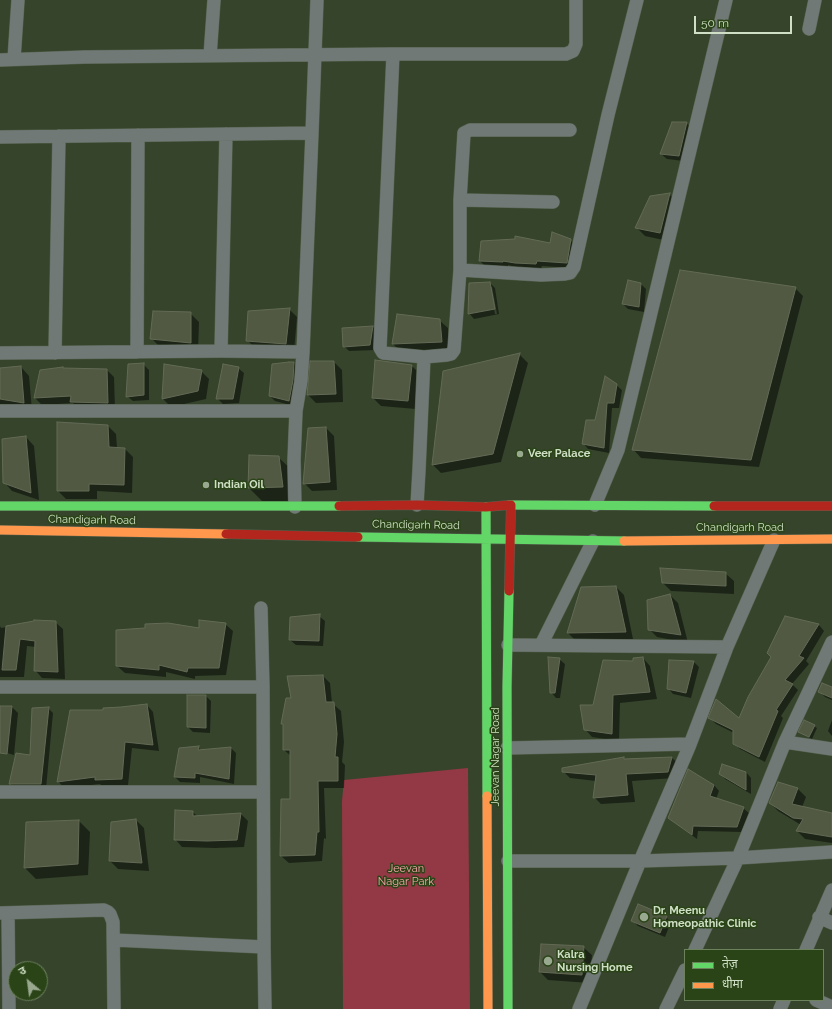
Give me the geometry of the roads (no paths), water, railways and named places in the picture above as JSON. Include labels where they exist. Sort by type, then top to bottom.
[{"type":"main road","name":"Jeevan Nagar Road","points":[[508,1009],[508,645],[511,505]]},
{"type":"main road","name":"Chandigarh Road","points":[[0,506],[832,506]]},
{"type":"main road","name":"Jeevan Nagar Road","points":[[486,507],[488,1009]]},
{"type":"main road","name":"Chandigarh Road","points":[[0,530],[593,541],[832,539]]},
{"type":"street","points":[[14,59],[18,0]]},
{"type":"street","points":[[210,56],[214,0]]},
{"type":"street","points":[[295,507],[294,460],[296,411],[301,380],[303,352],[316,0]]},
{"type":"street","points":[[0,60],[210,56],[571,53],[576,44],[576,0]]},
{"type":"street","points":[[460,270],[541,275],[570,273],[574,267],[608,115],[637,0]]},
{"type":"street","points":[[595,505],[618,450],[726,0]]},
{"type":"street","points":[[809,29],[815,0]]},
{"type":"street","points":[[393,54],[380,348],[383,353],[424,357],[447,356],[454,350],[460,270],[460,200],[463,135],[465,132],[470,130],[570,130]]},
{"type":"street","points":[[0,137],[312,133]]},
{"type":"street","points":[[221,351],[226,134]]},
{"type":"street","points":[[137,352],[138,135]]},
{"type":"street","points":[[55,353],[58,136]]},
{"type":"street","points":[[460,200],[553,202]]},
{"type":"street","points":[[0,353],[221,351],[303,352]]},
{"type":"street","points":[[416,505],[420,462],[424,357]]},
{"type":"street","points":[[0,411],[296,411]]},
{"type":"street","points":[[579,1009],[690,744],[727,648],[774,540]]},
{"type":"street","points":[[541,645],[593,541]]},
{"type":"street","points":[[261,608],[263,687],[262,792],[265,1009]]},
{"type":"street","points":[[695,949],[738,858],[785,742],[832,642]]},
{"type":"street","points":[[508,645],[727,648]]},
{"type":"street","points":[[0,687],[263,687]]},
{"type":"street","points":[[785,742],[832,749]]},
{"type":"street","points":[[508,748],[690,744]]},
{"type":"street","points":[[0,792],[262,792]]},
{"type":"street","points":[[508,861],[640,861],[738,858],[832,852]]},
{"type":"street","points":[[806,949],[832,890]]},
{"type":"street","points":[[9,1009],[4,913],[104,910],[108,912],[112,918],[114,940],[114,1009]]},
{"type":"street","points":[[820,917],[832,923]]},
{"type":"street","points":[[114,940],[264,947]]},
{"type":"street","points":[[666,1009],[684,972]]},
{"type":"street","points":[[818,1001],[832,1007]]},
{"type":"place","name":"Veer Palace","points":[[520,454]]},
{"type":"place","name":"Indian Oil","points":[[206,485]]},
{"type":"place","name":"Dr. Meenu Homeopathic Clinic","points":[[644,917]]},
{"type":"place","name":"Kalra Nursing Home","points":[[548,961]]},
{"type":"park label","name":"Jeevan Nagar Park","points":[[406,875]]}]
